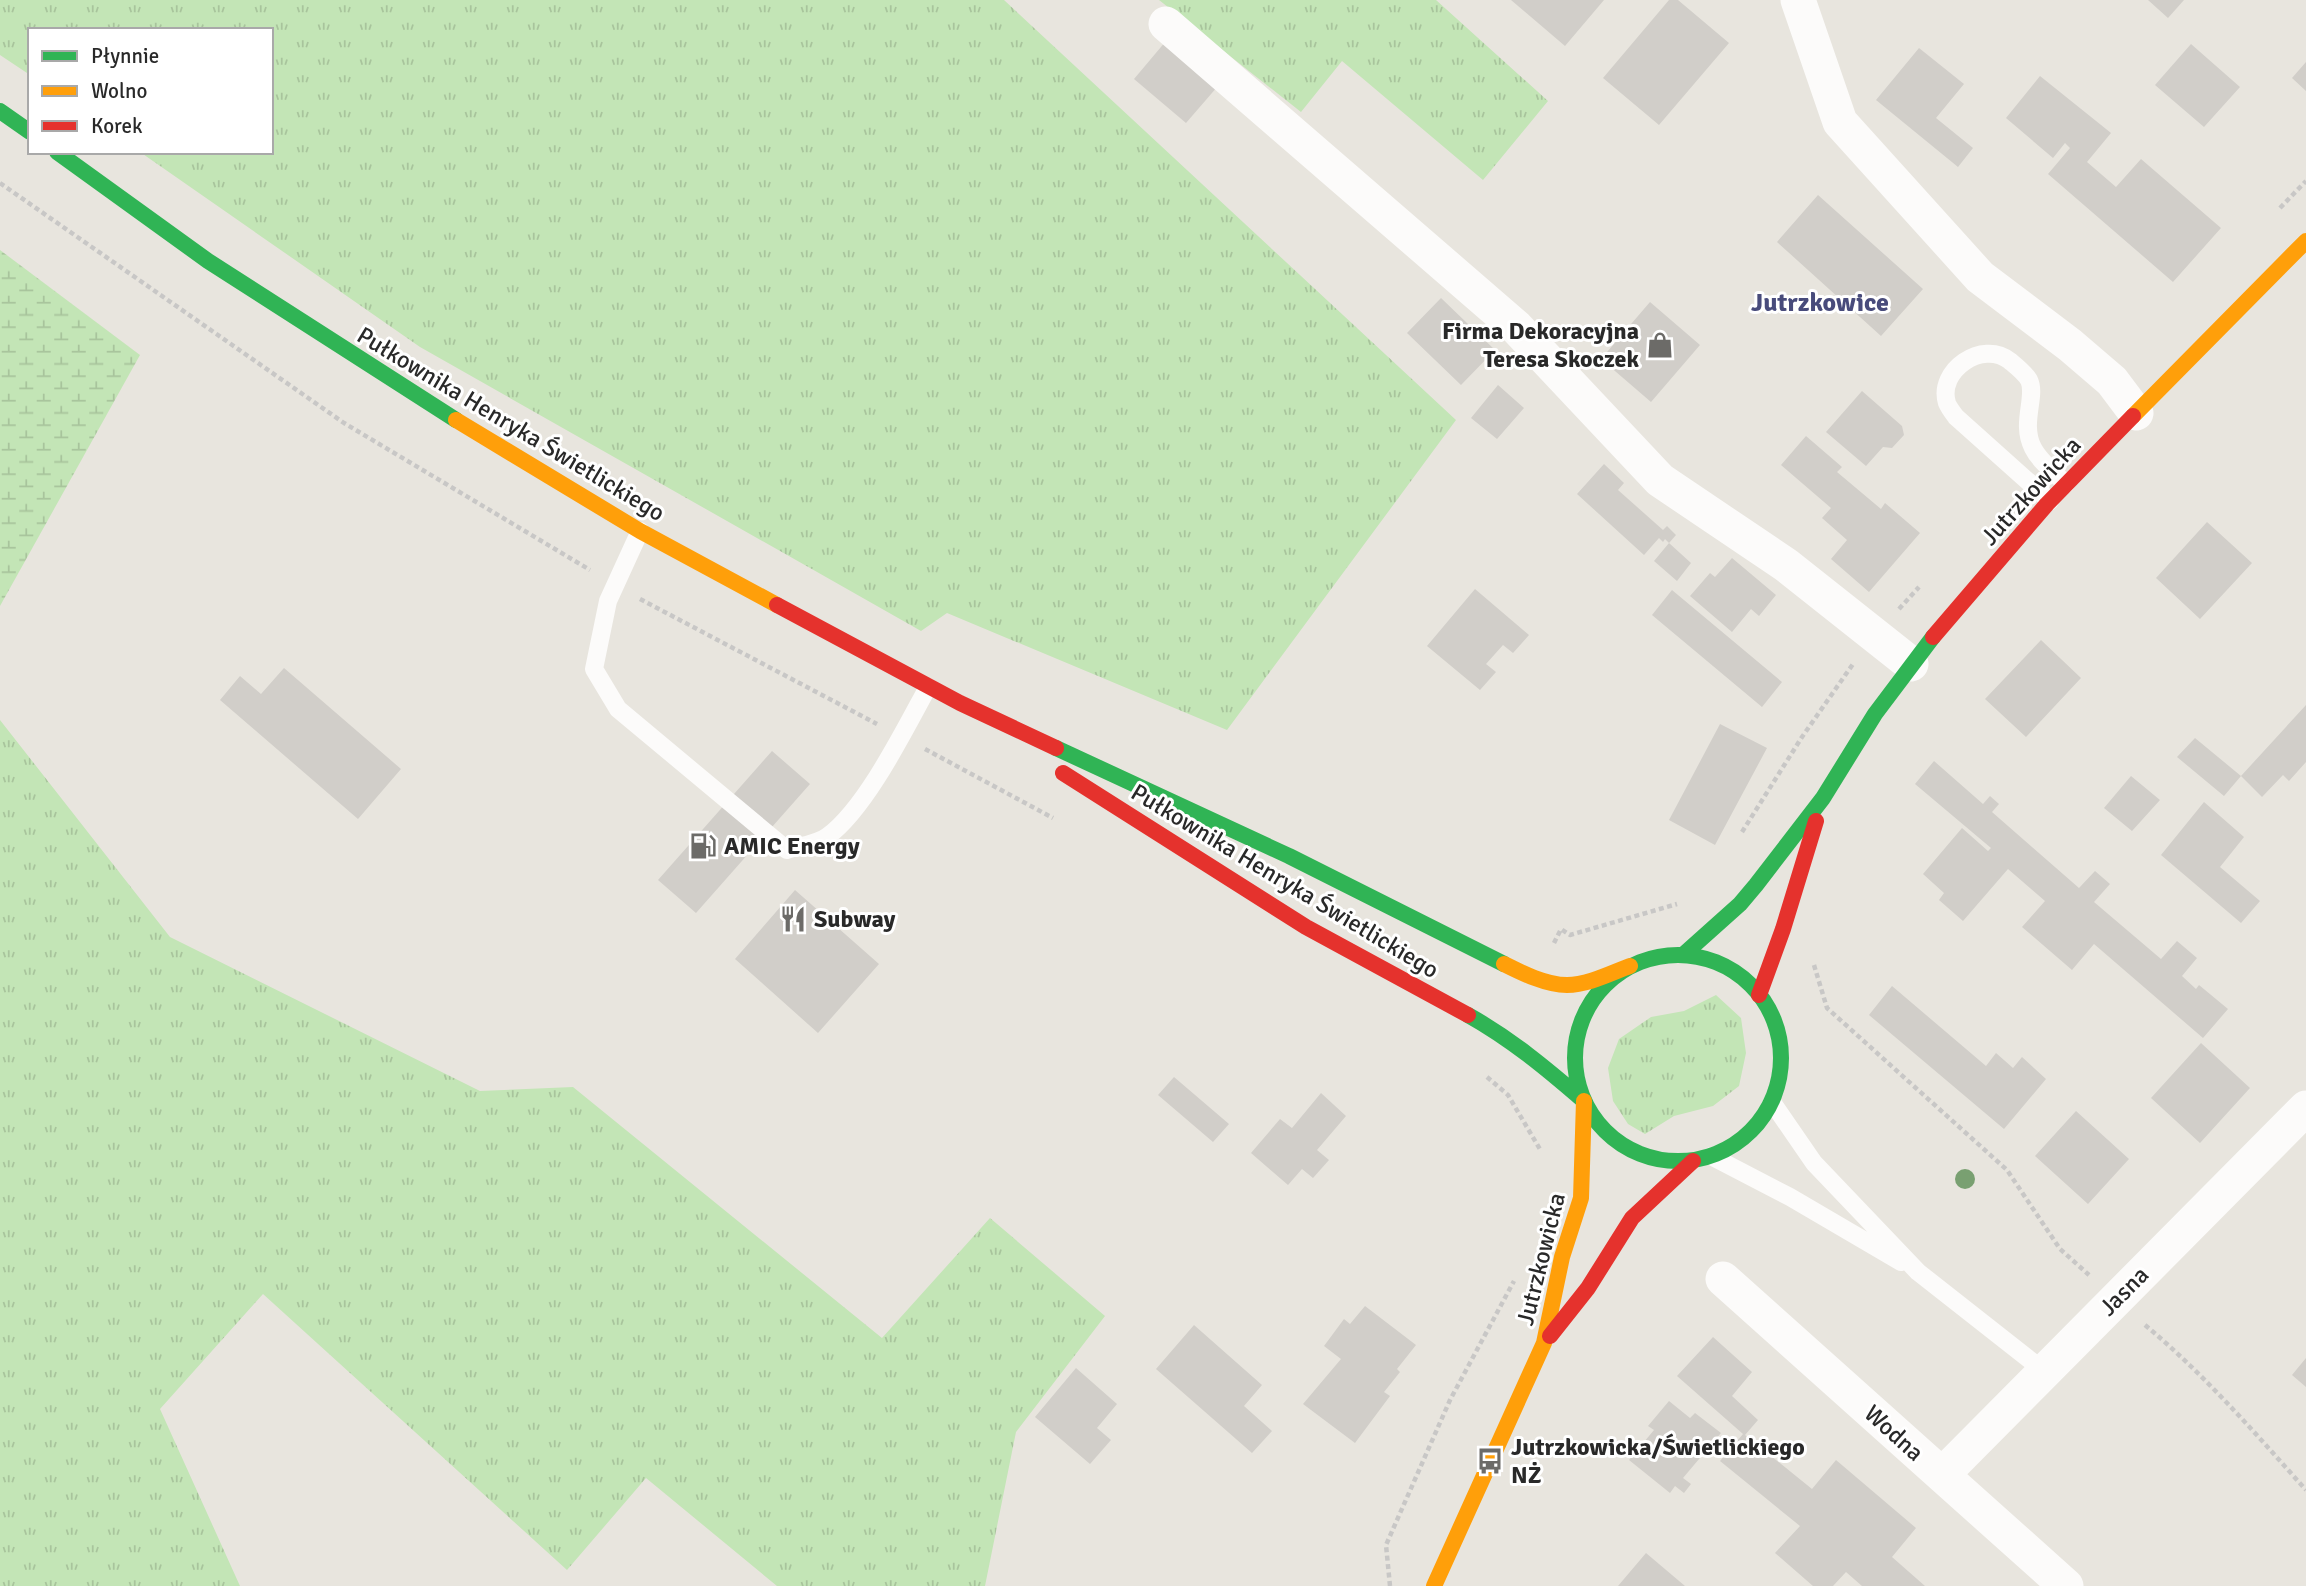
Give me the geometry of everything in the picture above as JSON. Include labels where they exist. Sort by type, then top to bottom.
[{"type":"main road","points":[[0,111],[28,131]]},
{"type":"main road","name":"Pułkownika Henryka Świetlickiego","points":[[60,154],[208,261],[416,396],[640,531],[928,687],[1289,856],[1527,975],[1566,985],[1588,981],[1630,966]]},
{"type":"main road","name":"Jutrzkowicka","points":[[1683,955],[1740,904],[1824,798],[1875,714],[1911,664],[2050,500],[2306,241]]},
{"type":"main road","name":"Pułkownika Henryka Świetlickiego","points":[[960,703],[1044,761],[1306,927],[1496,1031],[1537,1060],[1584,1101]]},
{"type":"main road","name":"Jutrzkowicka","points":[[1759,995],[1783,929],[1824,798]]},
{"type":"main road","points":[[1683,955],[1712,961],[1738,974],[1759,995],[1773,1019],[1780,1046],[1780,1075],[1772,1102],[1757,1125],[1736,1144],[1702,1158],[1660,1160],[1629,1149],[1602,1129],[1584,1101],[1575,1071],[1576,1039],[1586,1010],[1604,985],[1630,966],[1655,957],[1683,955]]},
{"type":"main road","name":"Jutrzkowicka","points":[[1434,1586],[1544,1343],[1562,1257],[1581,1198],[1584,1101]]},
{"type":"main road","name":"Jutrzkowicka","points":[[1544,1343],[1588,1288],[1632,1218],[1702,1158]]},
{"type":"street","points":[[1798,0],[1840,122],[1980,277],[2070,345],[2112,381],[2136,413]]},
{"type":"street","points":[[1166,24],[1516,327],[1660,480],[1786,565],[1911,664]]},
{"type":"street","name":"Jasna","points":[[1942,1475],[2306,1108]]},
{"type":"street","name":"Wodna","points":[[1723,1279],[2066,1586]]},
{"type":"lane","points":[[2050,500],[1956,417],[1947,405],[1945,394],[1950,380],[1965,360],[1991,352],[2006,358],[2028,378],[2031,386],[2027,431],[2032,447],[2038,457],[2066,484]]},
{"type":"lane","points":[[640,531],[608,601],[594,669],[618,709],[787,850],[827,838],[856,808],[928,687]]},
{"type":"lane","points":[[1772,1102],[1814,1163],[1918,1272]]},
{"type":"lane","points":[[1702,1158],[1790,1197],[1918,1272],[2044,1371]]},
{"type":"path","points":[[0,183],[344,423],[615,585],[1055,818]]},
{"type":"path","points":[[1551,948],[1561,929],[1570,935],[1689,901]]},
{"type":"path","points":[[1812,956],[1827,1008],[2007,1170],[2060,1249],[2096,1282]]},
{"type":"path","points":[[1479,1070],[1508,1096],[1542,1153]]},
{"type":"path","points":[[1391,1586],[1386,1545],[1450,1400],[1520,1270]]},
{"type":"path","points":[[2138,1319],[2166,1342],[2247,1423],[2306,1490]]},
{"type":"green space","points":[[0,0],[1004,0],[1456,420],[1227,730],[947,613],[921,631],[420,347],[143,154],[273,154],[273,28],[28,28],[28,74],[0,55]]},
{"type":"green space","points":[[1159,0],[1436,0],[1548,101],[1483,180],[1342,61],[1301,112]]},
{"type":"green space","points":[[0,250],[140,355],[0,606]]},
{"type":"green space","points":[[0,720],[170,937],[480,1091],[573,1087],[882,1338],[990,1218],[1105,1316],[1016,1432],[985,1586],[777,1586],[646,1478],[567,1570],[263,1294],[160,1409],[240,1586],[0,1586]]},
{"type":"green space","points":[[1716,995],[1741,1018],[1746,1053],[1739,1086],[1713,1106],[1674,1116],[1645,1134],[1628,1124],[1613,1101],[1608,1068],[1619,1039],[1651,1017],[1684,1011]]},
{"type":"building","points":[[1511,0],[1604,0],[1565,46]]},
{"type":"building","points":[[1669,0],[1678,0],[1729,43],[1659,125],[1603,78]]},
{"type":"building","points":[[2148,0],[2184,0],[2168,18]]},
{"type":"building","points":[[1166,41],[1218,86],[1186,123],[1134,79]]},
{"type":"building","points":[[2191,44],[2240,87],[2204,127],[2155,85]]},
{"type":"building","points":[[1919,48],[1964,84],[1936,118],[1973,148],[1958,167],[1876,100]]},
{"type":"building","points":[[2306,62],[2306,91],[2292,78]]},
{"type":"building","points":[[2040,76],[2111,133],[2087,162],[2116,187],[2141,159],[2221,228],[2173,282],[2048,174],[2070,148],[2065,143],[2053,158],[2006,118]]},
{"type":"building","points":[[1818,195],[1923,289],[1881,336],[1777,242]]},
{"type":"building","points":[[1441,298],[1495,350],[1461,385],[1407,333]]},
{"type":"building","points":[[1650,302],[1700,345],[1651,402],[1601,359]]},
{"type":"building","points":[[1498,385],[1524,408],[1497,439],[1471,418]]},
{"type":"building","points":[[1862,391],[1902,426],[1904,435],[1892,448],[1883,447],[1866,466],[1826,432]]},
{"type":"building","points":[[1806,436],[1842,467],[1837,472],[1881,509],[1885,503],[1920,533],[1869,592],[1831,559],[1847,540],[1822,518],[1831,508],[1781,465]]},
{"type":"building","points":[[1604,464],[1624,483],[1618,490],[1663,530],[1667,526],[1676,535],[1669,543],[1659,538],[1644,555],[1577,494]]},
{"type":"building","points":[[2207,522],[2252,563],[2200,619],[2156,578]]},
{"type":"building","points":[[1669,543],[1691,563],[1677,581],[1654,561]]},
{"type":"building","points":[[1732,558],[1776,595],[1759,616],[1751,609],[1732,632],[1690,596],[1710,573],[1715,577]]},
{"type":"building","points":[[1475,589],[1529,635],[1513,653],[1503,645],[1486,664],[1496,672],[1480,690],[1427,646]]},
{"type":"building","points":[[1672,590],[1782,682],[1762,707],[1652,615]]},
{"type":"building","points":[[2041,640],[2081,678],[2026,737],[1985,699]]},
{"type":"building","points":[[284,668],[401,769],[358,819],[220,700],[240,676],[261,694]]},
{"type":"building","points":[[2306,705],[2306,762],[2289,781],[2283,775],[2262,797],[2241,776]]},
{"type":"building","points":[[1720,724],[1767,748],[1715,845],[1669,820]]},
{"type":"building","points":[[2195,738],[2241,776],[2224,796],[2177,757]]},
{"type":"building","points":[[772,751],[810,784],[696,913],[658,880]]},
{"type":"building","points":[[1934,761],[1983,804],[1990,796],[1999,804],[1992,812],[2079,888],[2095,871],[2110,884],[2094,902],[2161,959],[2177,941],[2197,958],[2182,976],[2196,989],[2199,985],[2228,1009],[2203,1038],[2094,944],[2072,970],[2022,927],[2045,901],[2008,869],[1963,921],[1939,900],[1944,893],[1923,874],[1962,828],[1988,851],[1991,848],[1915,784]]},
{"type":"building","points":[[2131,776],[2160,800],[2132,831],[2104,808]]},
{"type":"building","points":[[2204,802],[2244,837],[2220,867],[2260,901],[2241,923],[2161,855]]},
{"type":"building","points":[[795,890],[879,964],[818,1033],[735,959]]},
{"type":"building","points":[[1892,986],[1986,1066],[1996,1053],[2013,1068],[2022,1057],[2046,1079],[2004,1129],[1869,1015]]},
{"type":"building","points":[[2201,1043],[2250,1088],[2200,1143],[2151,1098]]},
{"type":"building","points":[[1174,1077],[1229,1124],[1213,1142],[1158,1095]]},
{"type":"building","points":[[1321,1093],[1346,1116],[1317,1150],[1329,1160],[1313,1178],[1302,1169],[1288,1185],[1251,1153],[1280,1119],[1292,1128]]},
{"type":"building","points":[[2076,1111],[2129,1159],[2088,1204],[2035,1156]]},
{"type":"building","points":[[1365,1306],[1416,1345],[1397,1369],[1400,1372],[1384,1392],[1390,1396],[1355,1443],[1303,1404],[1341,1359],[1324,1346],[1344,1319],[1350,1324]]},
{"type":"building","points":[[1194,1325],[1262,1385],[1244,1406],[1272,1431],[1252,1453],[1156,1369]]},
{"type":"building","points":[[1713,1337],[1752,1372],[1732,1396],[1758,1420],[1745,1435],[1812,1489],[1836,1460],[1916,1528],[1892,1557],[1925,1586],[1862,1586],[1846,1572],[1833,1586],[1813,1586],[1775,1553],[1800,1526],[1720,1461],[1743,1434],[1677,1376]]},
{"type":"building","points":[[2306,1358],[2306,1387],[2292,1375]]},
{"type":"building","points":[[1076,1368],[1117,1404],[1097,1428],[1111,1440],[1090,1464],[1035,1417]]},
{"type":"building","points":[[1669,1401],[1690,1418],[1695,1413],[1721,1433],[1683,1478],[1691,1484],[1684,1493],[1675,1486],[1670,1493],[1629,1460],[1654,1430],[1648,1426]]},
{"type":"building","points":[[1646,1553],[1685,1586],[1618,1586]]},
{"type":"traffic: fast","points":[[0,111],[28,131]]},
{"type":"traffic: fast","points":[[60,154],[208,261],[456,420]]},
{"type":"traffic: fast","points":[[1683,955],[1740,904],[1756,885],[1823,798],[1875,714],[1933,637]]},
{"type":"traffic: fast","points":[[1056,748],[1289,856],[1504,964]]},
{"type":"traffic: fast","points":[[1678,955],[1717,963],[1751,985],[1773,1019],[1781,1058],[1773,1097],[1751,1131],[1717,1153],[1678,1161],[1639,1153],[1605,1131],[1583,1097],[1575,1058],[1583,1019],[1605,985],[1639,963],[1678,955]]},
{"type":"traffic: fast","points":[[1468,1015],[1528,1055],[1584,1101]]},
{"type":"traffic: slow","points":[[2133,416],[2306,241]]},
{"type":"traffic: slow","points":[[456,420],[640,531],[777,605]]},
{"type":"traffic: slow","points":[[1504,964],[1543,981],[1567,985],[1591,981],[1630,966]]},
{"type":"traffic: slow","points":[[1434,1586],[1544,1343],[1562,1257],[1581,1198],[1584,1101]]},
{"type":"traffic: jam","points":[[1933,637],[2047,504],[2133,416]]},
{"type":"traffic: jam","points":[[777,605],[960,703],[1056,748]]},
{"type":"traffic: jam","points":[[1063,773],[1306,927],[1468,1015]]},
{"type":"traffic: jam","points":[[1759,995],[1783,929],[1816,821]]},
{"type":"traffic: jam","points":[[1550,1336],[1588,1288],[1632,1218],[1693,1161]]},
{"type":"place","name":"Firma Dekoracyjna Teresa Skoczek","points":[[1660,345]]},
{"type":"place","name":"AMIC Energy","points":[[703,846]]},
{"type":"place","name":"Subway","points":[[793,919]]},
{"type":"place","name":"Jutrzkowicka/Świetlickiego NŻ","points":[[1490,1461]]},
{"type":"district","name":"Jutrzkowice","points":[[1820,302]]}]
